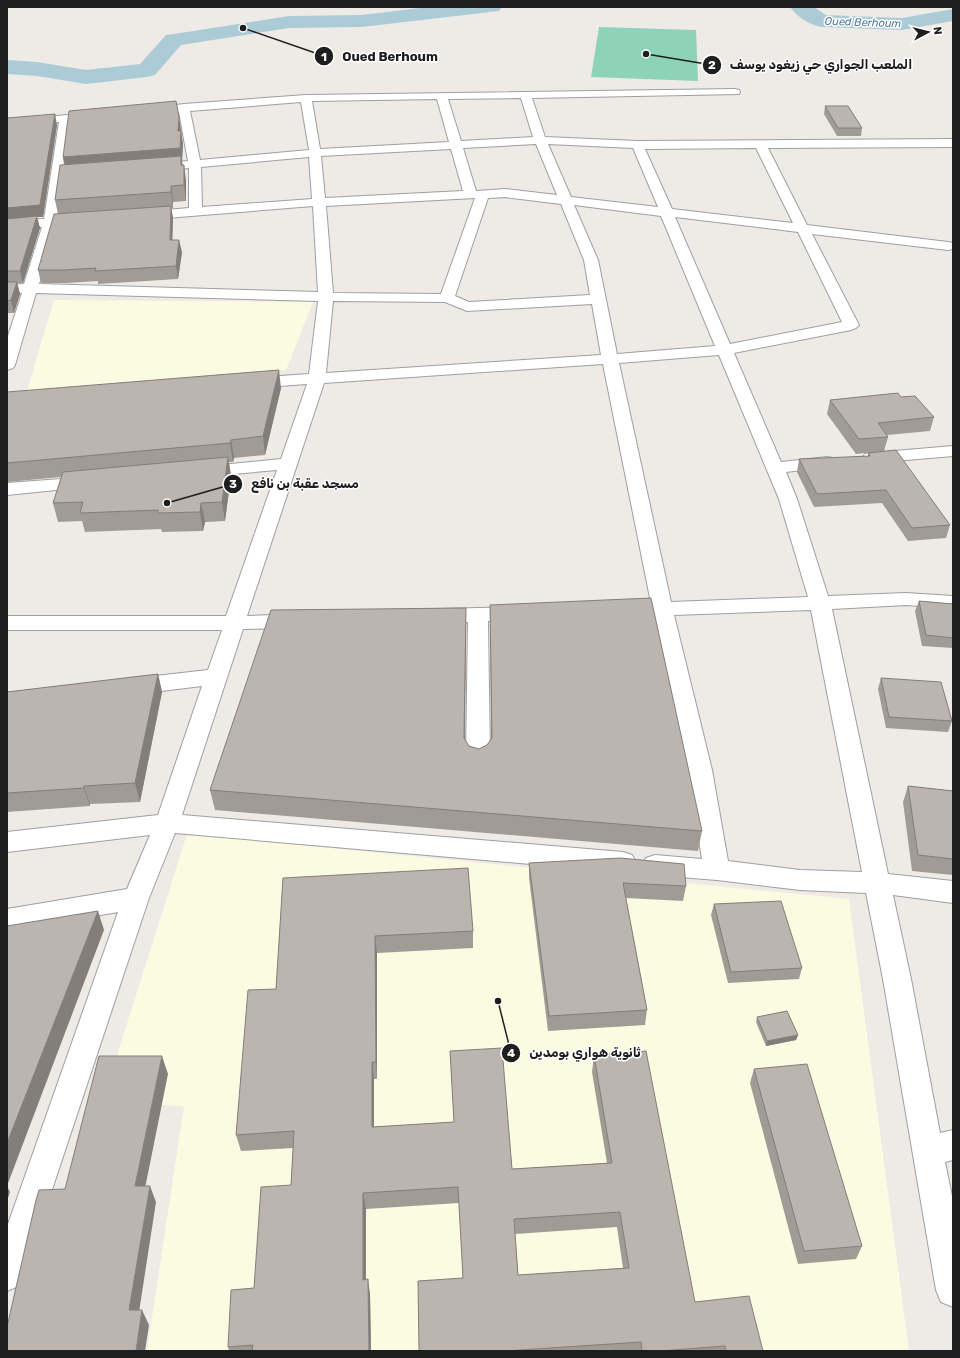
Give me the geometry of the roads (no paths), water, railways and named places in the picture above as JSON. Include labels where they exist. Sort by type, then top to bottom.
[{"type":"street","points":[[140,112],[184,107],[306,98],[735,92]]},
{"type":"street","points":[[525,94],[540,140],[591,260],[662,609],[700,770],[717,870]]},
{"type":"street","points":[[441,96],[455,144],[477,194],[447,298]]},
{"type":"street","points":[[7,1274],[136,898],[167,823],[233,623],[317,379],[326,297],[315,153],[306,98]]},
{"type":"street","points":[[184,107],[196,165],[196,212]]},
{"type":"street","points":[[7,124],[110,114]]},
{"type":"street","points":[[7,365],[50,223],[64,118]]},
{"type":"street","points":[[141,169],[315,153],[540,140],[638,145],[953,143]]},
{"type":"street","points":[[237,384],[725,350],[851,325],[760,144]]},
{"type":"street","points":[[638,145],[788,499],[820,602],[876,883],[897,979],[941,1148],[953,1290]]},
{"type":"street","points":[[56,176],[72,175]]},
{"type":"street","points":[[127,217],[318,202],[505,193],[948,246]]},
{"type":"street","points":[[7,225],[96,219]]},
{"type":"street","points":[[7,289],[30,288],[326,297],[447,298],[467,307],[598,299]]},
{"type":"street","points":[[774,468],[953,451]]},
{"type":"street","points":[[186,473],[288,464]]},
{"type":"street","points":[[7,489],[108,480]]},
{"type":"street","points":[[608,611],[906,599],[948,601]]},
{"type":"street","points":[[415,617],[539,613]]},
{"type":"street","points":[[478,615],[478,758]]},
{"type":"street","points":[[7,623],[233,623],[320,620]]},
{"type":"street","points":[[107,690],[216,677]]},
{"type":"street","points":[[7,842],[167,823],[717,870],[800,880],[876,883],[953,892]]},
{"type":"street","points":[[7,920],[136,898]]},
{"type":"waterway","name":"Oued Berhoum","points":[[7,67],[37,69],[86,77],[147,70],[174,40],[289,22],[362,21],[470,8],[492,7]]},
{"type":"waterway","name":"Oued Berhoum","points":[[800,7],[821,21],[902,24],[953,15]]},
{"type":"place","name":"Oued Berhoum","points":[[243,28]]},
{"type":"place","name":"الملعب الجواري حي زيغود يوسف","points":[[646,54]]},
{"type":"place","name":"مسجد عقبة بن نافع","points":[[167,503]]},
{"type":"place","name":"ثانوية هواري بومدين","points":[[498,1001]]}]
